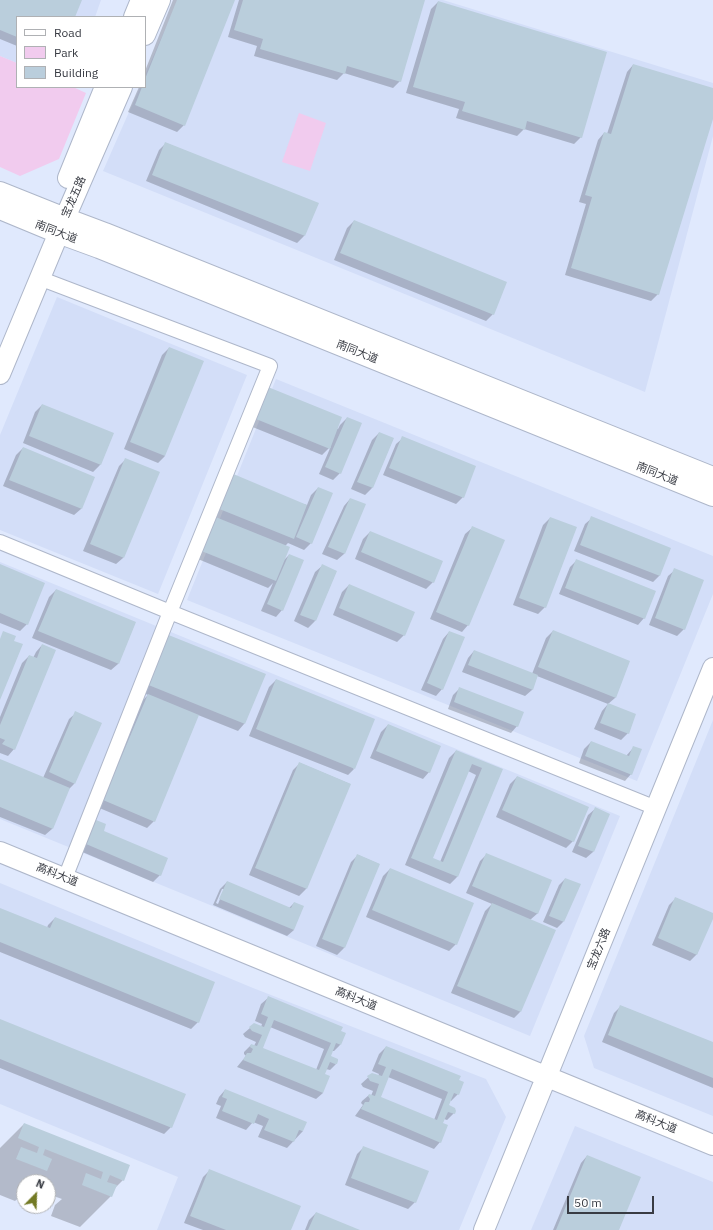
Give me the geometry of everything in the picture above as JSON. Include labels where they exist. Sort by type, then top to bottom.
[{"type":"street","points":[[134,16],[141,0]]},
{"type":"street","points":[[146,33],[160,0]]},
{"type":"street","name":"宝龙五路","points":[[0,374],[40,278],[56,223],[105,88]]},
{"type":"street","name":"宝龙五路","points":[[0,342],[122,88]]},
{"type":"street","name":"南同大道","points":[[0,192],[99,248],[713,496]]},
{"type":"street","name":"南同大道","points":[[0,209],[105,233],[713,477]]},
{"type":"street","points":[[40,278],[270,366],[170,612],[65,878]]},
{"type":"street","points":[[0,542],[656,808]]},
{"type":"street","name":"宝龙六路","points":[[484,1230],[713,668]]},
{"type":"street","name":"高科大道","points":[[0,852],[713,1145]]},
{"type":"shaded area","points":[[0,0],[101,0],[95,16],[16,16],[16,63],[0,56]]},
{"type":"shaded area","points":[[178,0],[443,0],[713,83],[713,136],[645,392],[103,171],[140,88],[146,88],[146,73]]},
{"type":"shaded area","points":[[57,297],[247,375],[158,594],[0,530],[0,435]]},
{"type":"shaded area","points":[[276,379],[713,556],[713,594],[637,781],[187,600]]},
{"type":"shaded area","points":[[0,562],[620,816],[530,1036],[0,819]]},
{"type":"shaded area","points":[[713,720],[713,1116],[594,1068],[584,1036]]},
{"type":"shaded area","points":[[0,883],[253,988],[486,1079],[506,1117],[459,1230],[157,1230],[178,1177],[0,1104]]},
{"type":"shaded area","points":[[575,1126],[713,1182],[713,1230],[531,1230]]},
{"type":"green space","points":[[0,56],[16,63],[16,88],[75,88],[86,93],[59,159],[20,176],[0,167]]},
{"type":"green space","points":[[299,113],[326,123],[310,171],[282,162]]},
{"type":"building","points":[[0,0],[82,0],[75,16],[16,16],[16,37],[0,30]]},
{"type":"building","points":[[177,0],[235,0],[185,126],[135,105],[142,88],[146,88],[146,77]]},
{"type":"building","points":[[243,0],[425,0],[401,82],[347,66],[345,74],[260,49],[263,39],[234,30]]},
{"type":"building","points":[[438,1],[607,52],[582,138],[527,121],[525,130],[462,111],[465,102],[413,87]]},
{"type":"building","points":[[633,64],[713,88],[713,119],[659,295],[571,268],[592,197],[585,195],[604,132],[611,134]]},
{"type":"building","points":[[165,142],[319,203],[305,236],[152,175]]},
{"type":"building","points":[[354,220],[507,282],[494,315],[340,253]]},
{"type":"building","points":[[169,347],[204,361],[165,456],[130,442]]},
{"type":"building","points":[[268,387],[342,417],[330,449],[256,419]]},
{"type":"building","points":[[42,404],[114,433],[101,465],[29,436]]},
{"type":"building","points":[[347,417],[362,423],[341,474],[325,467]]},
{"type":"building","points":[[379,432],[394,438],[373,488],[357,482]]},
{"type":"building","points":[[402,436],[476,466],[464,498],[389,468]]},
{"type":"building","points":[[23,447],[95,477],[82,509],[9,480]]},
{"type":"building","points":[[125,458],[160,472],[124,558],[90,544]]},
{"type":"building","points":[[231,473],[307,505],[294,539],[217,508]]},
{"type":"building","points":[[318,487],[333,493],[312,544],[296,537]]},
{"type":"building","points":[[350,498],[366,504],[345,554],[328,547]]},
{"type":"building","points":[[213,516],[290,547],[276,581],[199,550]]},
{"type":"building","points":[[591,516],[671,548],[660,576],[580,545]]},
{"type":"building","points":[[550,517],[577,527],[546,608],[519,598]]},
{"type":"building","points":[[472,526],[505,540],[469,626],[436,612]]},
{"type":"building","points":[[370,531],[443,561],[434,583],[361,552]]},
{"type":"building","points":[[289,554],[304,560],[283,611],[267,604]]},
{"type":"building","points":[[576,559],[656,591],[645,619],[565,588]]},
{"type":"building","points":[[0,564],[45,583],[28,625],[0,613]]},
{"type":"building","points":[[322,564],[337,571],[316,621],[300,615]]},
{"type":"building","points":[[674,568],[704,580],[685,630],[655,618]]},
{"type":"building","points":[[349,584],[415,612],[405,636],[339,608]]},
{"type":"building","points":[[56,589],[136,622],[119,664],[38,631]]},
{"type":"building","points":[[553,630],[630,661],[616,698],[538,667]]},
{"type":"building","points":[[3,631],[16,636],[14,641],[23,644],[0,700],[0,639]]},
{"type":"building","points":[[449,631],[465,637],[443,690],[427,683]]},
{"type":"building","points":[[166,634],[266,674],[245,724],[146,684]]},
{"type":"building","points":[[42,644],[56,650],[15,750],[2,744],[5,740],[0,738],[0,725],[29,655],[37,658]]},
{"type":"building","points":[[474,650],[538,675],[533,690],[468,665]]},
{"type":"building","points":[[276,679],[375,719],[355,769],[256,729]]},
{"type":"building","points":[[459,687],[524,712],[518,727],[454,702]]},
{"type":"building","points":[[148,694],[199,715],[155,822],[103,800]]},
{"type":"building","points":[[608,703],[636,714],[629,734],[600,723]]},
{"type":"building","points":[[75,711],[102,723],[75,784],[49,772]]},
{"type":"building","points":[[388,724],[441,746],[430,773],[376,751]]},
{"type":"building","points":[[591,741],[629,756],[633,746],[642,749],[632,775],[585,756]]},
{"type":"building","points":[[456,750],[503,769],[458,877],[411,858]],"holes":[[[472,764],[482,768],[443,862],[433,858]]]},
{"type":"building","points":[[0,759],[70,788],[53,829],[0,807]]},
{"type":"building","points":[[299,762],[351,784],[307,889],[255,868]]},
{"type":"building","points":[[517,776],[589,807],[574,842],[502,810]]},
{"type":"building","points":[[595,807],[610,814],[594,852],[578,846]]},
{"type":"building","points":[[96,820],[106,824],[104,831],[168,858],[161,876],[86,844]]},
{"type":"building","points":[[486,853],[552,880],[538,914],[472,886]]},
{"type":"building","points":[[357,854],[380,864],[345,948],[322,939]]},
{"type":"building","points":[[390,868],[474,903],[457,945],[372,910]]},
{"type":"building","points":[[565,878],[581,884],[564,922],[549,916]]},
{"type":"building","points":[[227,881],[291,908],[294,902],[304,906],[294,930],[219,899]]},
{"type":"building","points":[[675,897],[713,913],[713,919],[697,955],[658,938]]},
{"type":"building","points":[[492,903],[556,930],[521,1012],[457,986]]},
{"type":"building","points":[[0,908],[50,928],[55,917],[215,982],[199,1023],[0,942]]},
{"type":"building","points":[[268,996],[343,1027],[341,1031],[346,1033],[341,1045],[336,1043],[331,1056],[338,1059],[338,1061],[337,1064],[330,1062],[325,1074],[330,1076],[323,1093],[243,1060],[247,1053],[251,1053],[253,1049],[250,1047],[251,1044],[257,1046],[262,1035],[252,1031],[249,1027],[254,1023],[264,1027],[268,1017],[261,1014]],"holes":[[[274,1020],[331,1043],[319,1070],[263,1048]]]},
{"type":"building","points":[[620,1005],[713,1042],[713,1078],[608,1035]]},
{"type":"building","points":[[0,1019],[186,1094],[172,1128],[0,1059]]},
{"type":"building","points":[[386,1046],[461,1076],[459,1080],[464,1082],[459,1095],[454,1093],[449,1105],[455,1108],[456,1111],[455,1114],[448,1112],[443,1123],[448,1125],[441,1143],[361,1109],[365,1102],[369,1102],[369,1094],[375,1096],[379,1084],[370,1081],[367,1076],[372,1073],[382,1076],[386,1067],[378,1064]],"holes":[[[392,1069],[448,1092],[437,1120],[381,1097]]]},
{"type":"building","points":[[225,1089],[307,1122],[303,1131],[299,1130],[294,1142],[264,1130],[269,1119],[258,1114],[254,1124],[222,1111],[227,1099],[222,1097]]},
{"type":"building","points":[[24,1123],[130,1165],[124,1181],[110,1175],[107,1182],[117,1185],[112,1197],[82,1185],[86,1173],[101,1179],[103,1172],[45,1149],[43,1155],[52,1159],[47,1171],[16,1159],[21,1147],[37,1153],[39,1147],[18,1138]]},
{"type":"building","points":[[363,1146],[429,1171],[416,1203],[351,1178]]},
{"type":"building","points":[[587,1155],[641,1177],[619,1230],[556,1230]]},
{"type":"building","points":[[209,1169],[301,1206],[291,1230],[226,1230],[190,1216]]},
{"type":"building","points":[[316,1212],[360,1230],[308,1230]]}]
